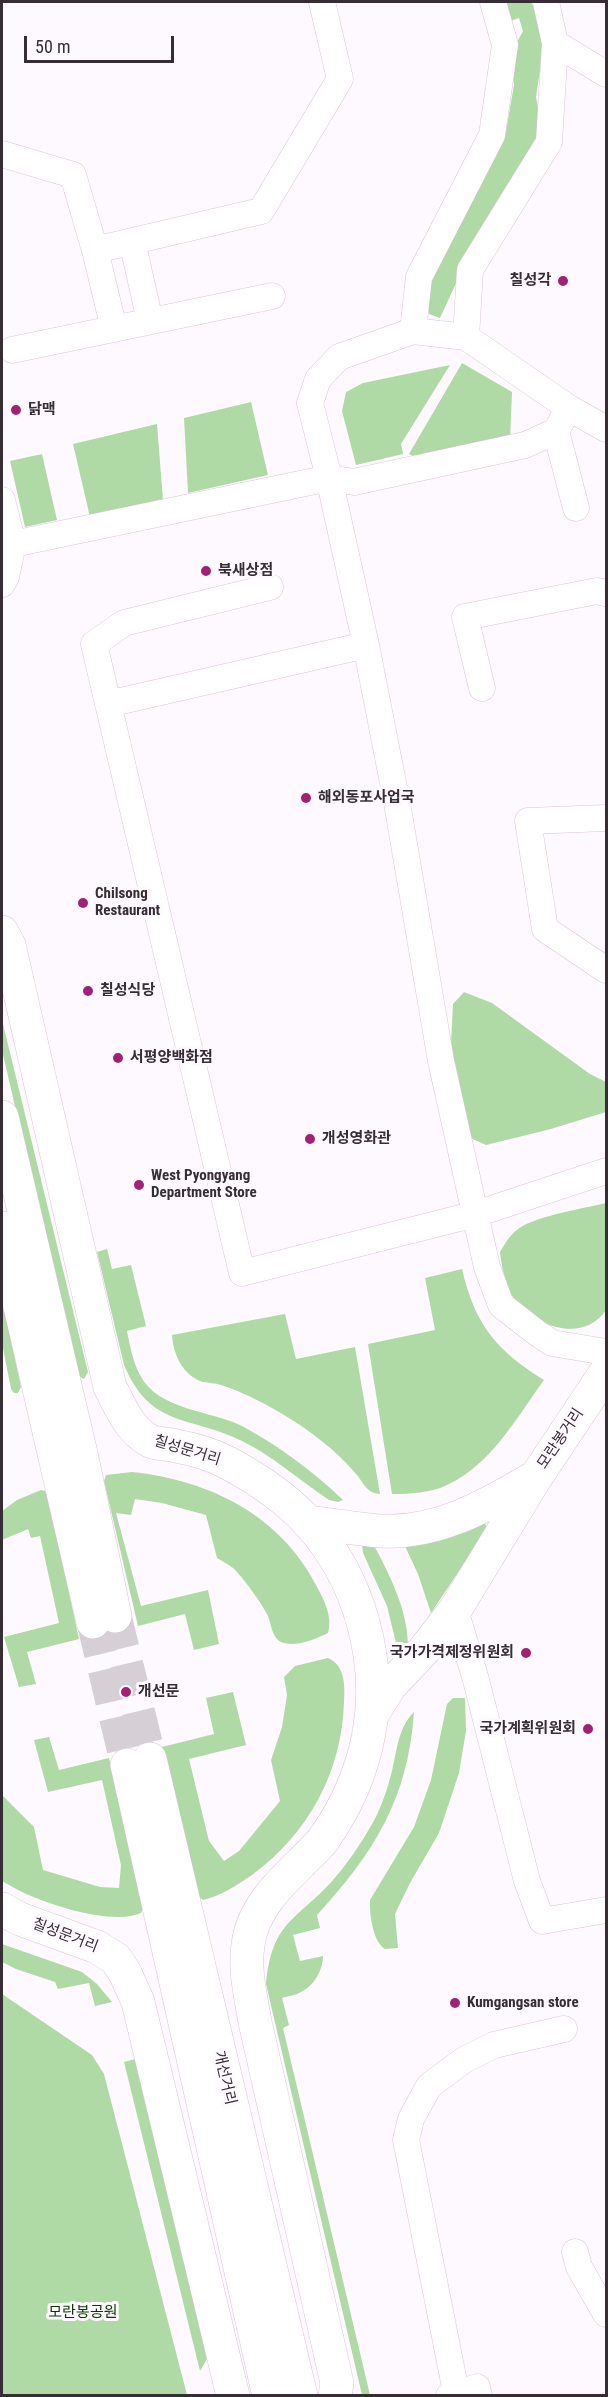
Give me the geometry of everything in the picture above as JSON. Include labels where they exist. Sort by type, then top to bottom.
[{"type":"main road","name":"칠성문거리","points":[[2,932],[9,945],[110,1387],[127,1420],[150,1441],[180,1446],[226,1462],[266,1485],[308,1522],[333,1555],[352,1588],[369,1640],[373,1694],[372,1715],[366,1752],[348,1799],[322,1842],[273,1890],[256,1918],[248,1945],[248,1972],[255,2022],[337,2383],[335,2396]]},
{"type":"main road","points":[[2,1117],[79,1446],[104,1619],[2,1228]]},
{"type":"main road","name":"모란봉거리","points":[[372,1715],[390,1686],[424,1650],[455,1610],[536,1477],[606,1372]]},
{"type":"main road","points":[[308,1522],[384,1531],[423,1527],[453,1520],[490,1503],[536,1477]]},
{"type":"main road","name":"개선거리","points":[[269,2396],[138,1762],[301,2396]]},
{"type":"main road","name":"칠성문거리","points":[[2,1909],[20,1919],[97,1947],[116,1959],[125,1973],[138,2002],[233,2396]]},
{"type":"street","points":[[95,250],[261,211],[340,79],[322,2]]},
{"type":"street","points":[[413,331],[419,277],[492,135],[505,45],[494,2]]},
{"type":"street","points":[[466,337],[470,270],[549,142],[555,43],[546,2]]},
{"type":"street","points":[[555,43],[606,74]]},
{"type":"street","points":[[2,154],[74,176],[114,329]]},
{"type":"street","points":[[132,241],[150,321]]},
{"type":"street","points":[[12,350],[272,296]]},
{"type":"street","points":[[606,429],[569,408],[466,337],[413,331],[339,357],[318,379],[310,403],[330,478],[366,645],[397,803],[441,1061],[488,1267],[501,1305],[552,1343],[606,1352]]},
{"type":"street","points":[[13,544],[330,478],[354,482],[525,445],[556,431],[569,408]]},
{"type":"street","points":[[556,431],[576,508]]},
{"type":"street","points":[[2,500],[13,544],[6,577],[2,584]]},
{"type":"street","points":[[270,587],[124,623],[94,644],[243,1273],[476,1214],[606,1172]]},
{"type":"street","points":[[482,688],[465,617],[597,591],[606,593]]},
{"type":"street","points":[[108,705],[366,645]]},
{"type":"street","points":[[606,818],[528,821],[544,930],[606,970]]},
{"type":"street","points":[[455,1610],[476,1680],[527,1881],[542,1921],[606,1910]]},
{"type":"street","points":[[462,2394],[406,2140],[411,2119],[429,2086],[464,2060],[494,2045],[564,2029]]},
{"type":"street","points":[[575,2252],[579,2266],[604,2303]]},
{"type":"green space","points":[[499,2],[531,2],[546,30],[536,97],[543,134],[469,255],[440,318],[429,314],[426,282],[506,131],[514,85],[511,53],[523,31],[519,18],[505,23]]},
{"type":"green space","points":[[462,363],[512,392],[510,441],[425,463],[409,454]]},
{"type":"green space","points":[[450,365],[401,444],[403,454],[356,465],[342,411],[346,392],[363,383]]},
{"type":"green space","points":[[251,402],[268,475],[188,493],[184,418]]},
{"type":"green space","points":[[157,424],[163,500],[90,517],[73,444]]},
{"type":"green space","points":[[42,454],[57,520],[25,527],[10,461]]},
{"type":"green space","points":[[464,992],[492,1003],[590,1074],[606,1082],[606,1112],[551,1129],[486,1145],[466,1136],[450,1064],[453,1004]]},
{"type":"green space","points":[[2,1020],[88,1372],[84,1379],[77,1375],[2,1050]]},
{"type":"green space","points":[[606,1203],[606,1310],[597,1320],[573,1329],[560,1328],[535,1318],[515,1300],[509,1289],[500,1252],[504,1245],[514,1232],[529,1223]]},
{"type":"green space","points":[[107,1249],[112,1269],[131,1265],[146,1326],[127,1331],[135,1365],[148,1387],[172,1403],[244,1427],[308,1469],[343,1500],[338,1502],[329,1500],[275,1461],[242,1441],[174,1417],[159,1410],[147,1400],[135,1386],[124,1365],[97,1252]]},
{"type":"green space","points":[[462,1269],[474,1306],[490,1334],[513,1358],[544,1380],[502,1439],[490,1453],[463,1476],[434,1490],[392,1494],[368,1344],[435,1330],[425,1278]]},
{"type":"green space","points":[[2,1298],[21,1387],[18,1393],[14,1393],[11,1389],[2,1343]]},
{"type":"green space","points":[[285,1314],[296,1359],[355,1347],[380,1494],[369,1490],[340,1457],[300,1425],[243,1394],[221,1385],[203,1382],[190,1375],[180,1363],[174,1350],[172,1335]]},
{"type":"green space","points":[[132,1472],[161,1476],[215,1493],[239,1505],[262,1521],[283,1539],[301,1560],[316,1585],[329,1614],[328,1633],[297,1644],[279,1641],[273,1633],[268,1616],[242,1577],[217,1558],[206,1515],[162,1503],[135,1499],[131,1515],[116,1513],[141,1606],[208,1590],[219,1644],[194,1650],[185,1614],[138,1626],[104,1481],[106,1475]]},
{"type":"green space","points":[[41,1490],[45,1491],[48,1496],[79,1639],[27,1652],[36,1684],[19,1687],[4,1637],[59,1623],[40,1536],[31,1538],[28,1529],[2,1540],[2,1511],[17,1500]]},
{"type":"green space","points":[[485,1523],[487,1529],[431,1613],[418,1574],[404,1544]]},
{"type":"green space","points":[[372,1542],[391,1578],[401,1604],[408,1644],[403,1650],[397,1647],[387,1606],[363,1553],[362,1544]]},
{"type":"green space","points":[[328,1658],[334,1661],[341,1671],[344,1683],[344,1702],[337,1753],[318,1799],[290,1841],[272,1859],[235,1886],[203,1900],[196,1894],[162,1747],[214,1734],[206,1698],[233,1692],[246,1745],[189,1759],[209,1841],[224,1861],[239,1851],[280,1801],[271,1760],[282,1727],[287,1695],[284,1677],[295,1666]]},
{"type":"green space","points":[[453,1698],[465,1698],[466,1731],[459,1773],[439,1833],[395,1914],[398,1948],[385,1949],[375,1934],[370,1900],[414,1827],[431,1780],[447,1704]]},
{"type":"green space","points":[[414,1712],[404,1772],[385,1823],[355,1869],[317,1915],[320,1928],[293,1935],[300,1961],[323,1956],[319,1972],[314,1982],[306,1989],[282,1998],[289,2025],[283,2028],[370,2395],[362,2395],[266,1984],[269,1963],[280,1934],[338,1874],[372,1824],[388,1786],[401,1732]]},
{"type":"green space","points":[[49,1737],[59,1770],[109,1758],[144,1907],[141,1913],[116,1917],[86,1913],[42,1900],[2,1881],[2,1795],[34,1827],[43,1870],[100,1887],[119,1888],[121,1865],[102,1780],[48,1792],[34,1740]]},
{"type":"green space","points":[[2,1944],[82,1972],[97,1984],[112,2002],[95,2006],[89,1983],[58,1989],[55,1982],[2,1962]]},
{"type":"green space","name":"모란봉공원","points":[[2,1994],[92,2055],[104,2074],[187,2395],[2,2395]]},
{"type":"green space","points":[[135,2059],[206,2351],[207,2359],[200,2371],[124,2062]]},
{"type":"tunnel","points":[[115,1616],[150,1759]]},
{"type":"tunnel","points":[[93,1622],[127,1765]]},
{"type":"place","name":"칠성각","points":[[563,281]]},
{"type":"place","name":"닭맥","points":[[16,410]]},
{"type":"place","name":"북새상점","points":[[206,571]]},
{"type":"place","name":"해외동포사업국","points":[[306,798]]},
{"type":"place","name":"Chilsong Restaurant","points":[[83,903]]},
{"type":"place","name":"칠성식당","points":[[88,991]]},
{"type":"place","name":"서평양백화점","points":[[118,1058]]},
{"type":"place","name":"개성영화관","points":[[310,1139]]},
{"type":"place","name":"West Pyongyang Department Store","points":[[139,1185]]},
{"type":"place","name":"국가가격제정위원회","points":[[526,1653]]},
{"type":"place","name":"개선문","points":[[126,1692]]},
{"type":"place","name":"국가계획위원회","points":[[588,1729]]},
{"type":"place","name":"Kumgangsan store","points":[[455,2003]]}]
